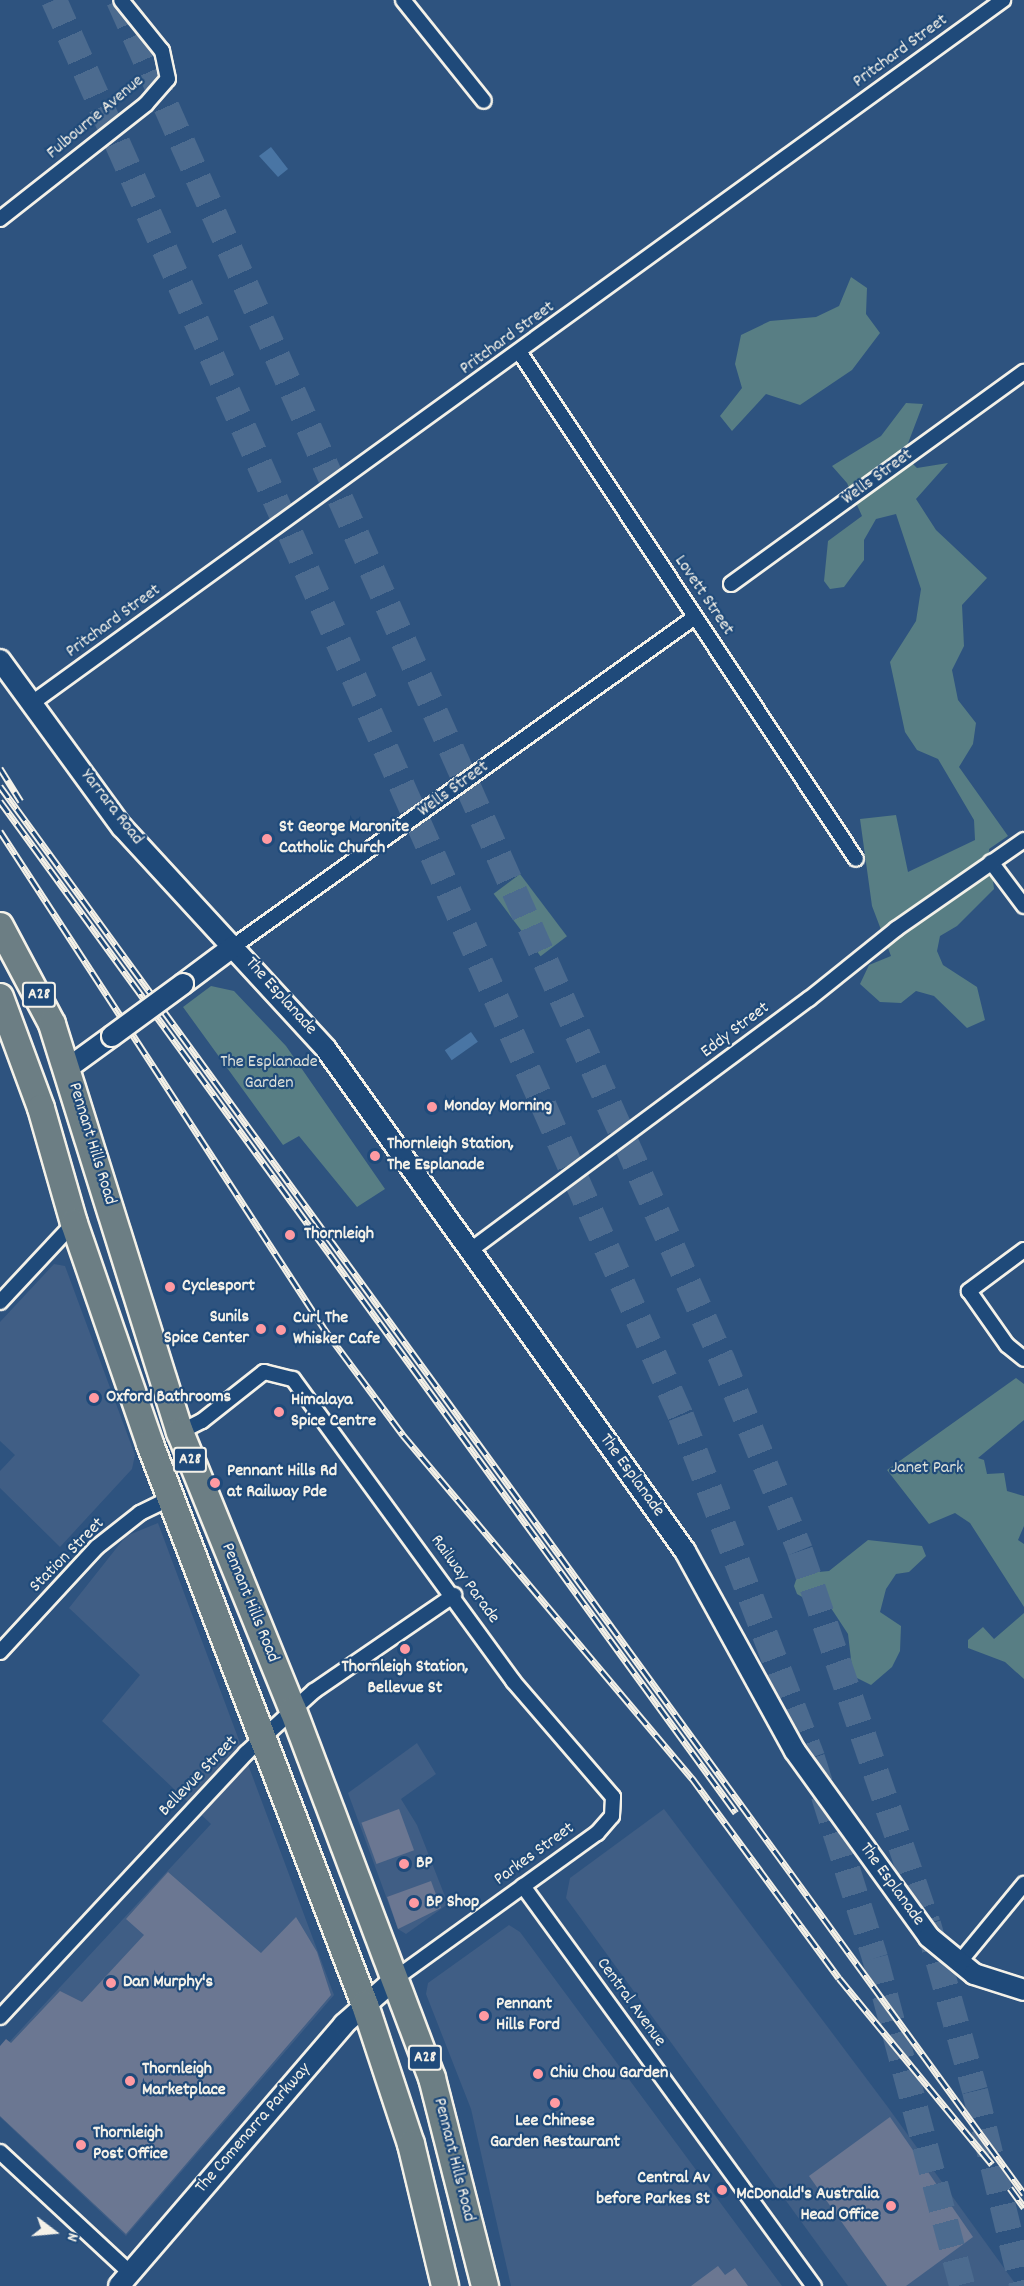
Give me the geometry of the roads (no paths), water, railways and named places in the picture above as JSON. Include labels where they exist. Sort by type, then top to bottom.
[{"type":"highway","name":"Pennant Hills Road","points":[[0,926],[31,976],[68,1068],[180,1432],[293,1710],[396,1978],[450,2140],[485,2286]]},
{"type":"highway","name":"Pennant Hills Road","points":[[0,997],[35,1088],[74,1223],[171,1498],[365,2005],[411,2144],[445,2286]]},
{"type":"highway","points":[[60,1176],[54,1082],[68,1068]]},
{"type":"main road","name":"Yarrara Road","points":[[0,660],[122,826],[234,946]]},
{"type":"main road","name":"Wells Street","points":[[68,1068],[234,946]]},
{"type":"main road","name":"The Esplanade","points":[[234,946],[326,1049],[468,1252],[691,1560],[813,1777],[929,1937],[958,1964],[990,1981],[1024,1990]]},
{"type":"main road","name":"The Comenarra Parkway","points":[[124,2279],[365,2005],[396,1978]]},
{"type":"street","name":"Fulbourne Avenue","points":[[0,219],[146,104],[168,79],[162,51],[121,0]]},
{"type":"street","points":[[403,0],[484,101]]},
{"type":"street","name":"Pritchard Street","points":[[32,703],[520,353],[1003,0]]},
{"type":"street","name":"Lovett Street","points":[[520,353],[856,859]]},
{"type":"street","name":"Wells Street","points":[[731,584],[1024,372]]},
{"type":"street","name":"Wells Street","points":[[234,946],[695,617]]},
{"type":"street","name":"Eddy Street","points":[[468,1252],[991,862],[1024,840]]},
{"type":"street","points":[[991,862],[1024,906]]},
{"type":"street","points":[[0,1302],[74,1223]]},
{"type":"street","points":[[1024,1250],[969,1290],[1007,1345],[1024,1359]]},
{"type":"street","name":"Railway Parade","points":[[180,1432],[202,1421],[264,1372],[293,1379],[520,1689],[609,1790],[614,1807],[607,1824]]},
{"type":"street","name":"Station Street","points":[[0,1652],[97,1547],[140,1514],[171,1498]]},
{"type":"street","name":"Bellevue Street","points":[[0,2017],[262,1738],[293,1710],[453,1595]]},
{"type":"street","name":"Parkes Street","points":[[396,1978],[607,1824]]},
{"type":"street","points":[[958,1964],[1024,1884]]},
{"type":"street","name":"Central Avenue","points":[[523,1886],[814,2286]]},
{"type":"street","points":[[0,2152],[124,2279]]},
{"type":"tunnel","points":[[54,0],[681,1416],[812,1758],[875,1958],[962,2286]]},
{"type":"tunnel","points":[[119,0],[721,1357],[800,1551],[928,1924],[975,2091],[1022,2286]]},
{"type":"railway","points":[[0,768],[21,801]]},
{"type":"railway","points":[[0,786],[1024,2194]]},
{"type":"railway","points":[[0,801],[736,1813]]},
{"type":"railway","points":[[0,831],[325,1330],[403,1435],[692,1778],[839,1978],[992,2164]]},
{"type":"railway","points":[[1010,2188],[1024,2207]]},
{"type":"place","name":"St George Maronite Catholic Church","points":[[267,839]]},
{"type":"place","name":"Monday Morning","points":[[432,1107]]},
{"type":"place","name":"Thornleigh Station, The Esplanade","points":[[375,1156]]},
{"type":"place","name":"Thornleigh","points":[[290,1235]]},
{"type":"place","name":"Cyclesport","points":[[170,1287]]},
{"type":"place","name":"Sunils Spice Center","points":[[261,1329]]},
{"type":"place","name":"Curl The Whisker Cafe","points":[[281,1330]]},
{"type":"place","name":"Oxford Bathrooms","points":[[94,1398]]},
{"type":"place","name":"Himalaya Spice Centre","points":[[279,1412]]},
{"type":"place","name":"Pennant Hills Rd at Railway Pde","points":[[215,1483]]},
{"type":"place","name":"Thornleigh Station, Bellevue St","points":[[405,1649]]},
{"type":"place","name":"BP","points":[[404,1864]]},
{"type":"place","name":"BP Shop","points":[[414,1903]]},
{"type":"place","name":"Dan Murphy's","points":[[111,1983]]},
{"type":"place","name":"Pennant Hills Ford","points":[[484,2016]]},
{"type":"place","name":"Chiu Chou Garden","points":[[538,2074]]},
{"type":"place","name":"Thornleigh Marketplace","points":[[130,2081]]},
{"type":"place","name":"Lee Chinese Garden Restaurant","points":[[555,2103]]},
{"type":"place","name":"Thornleigh Post Office","points":[[81,2145]]},
{"type":"place","name":"Central Av before Parkes St","points":[[722,2190]]},
{"type":"place","name":"McDonald's Australia Head Office","points":[[891,2206]]},
{"type":"park label","name":"The Esplanade Garden","points":[[269,1074]]},
{"type":"park label","name":"Janet Park","points":[[927,1469]]}]
